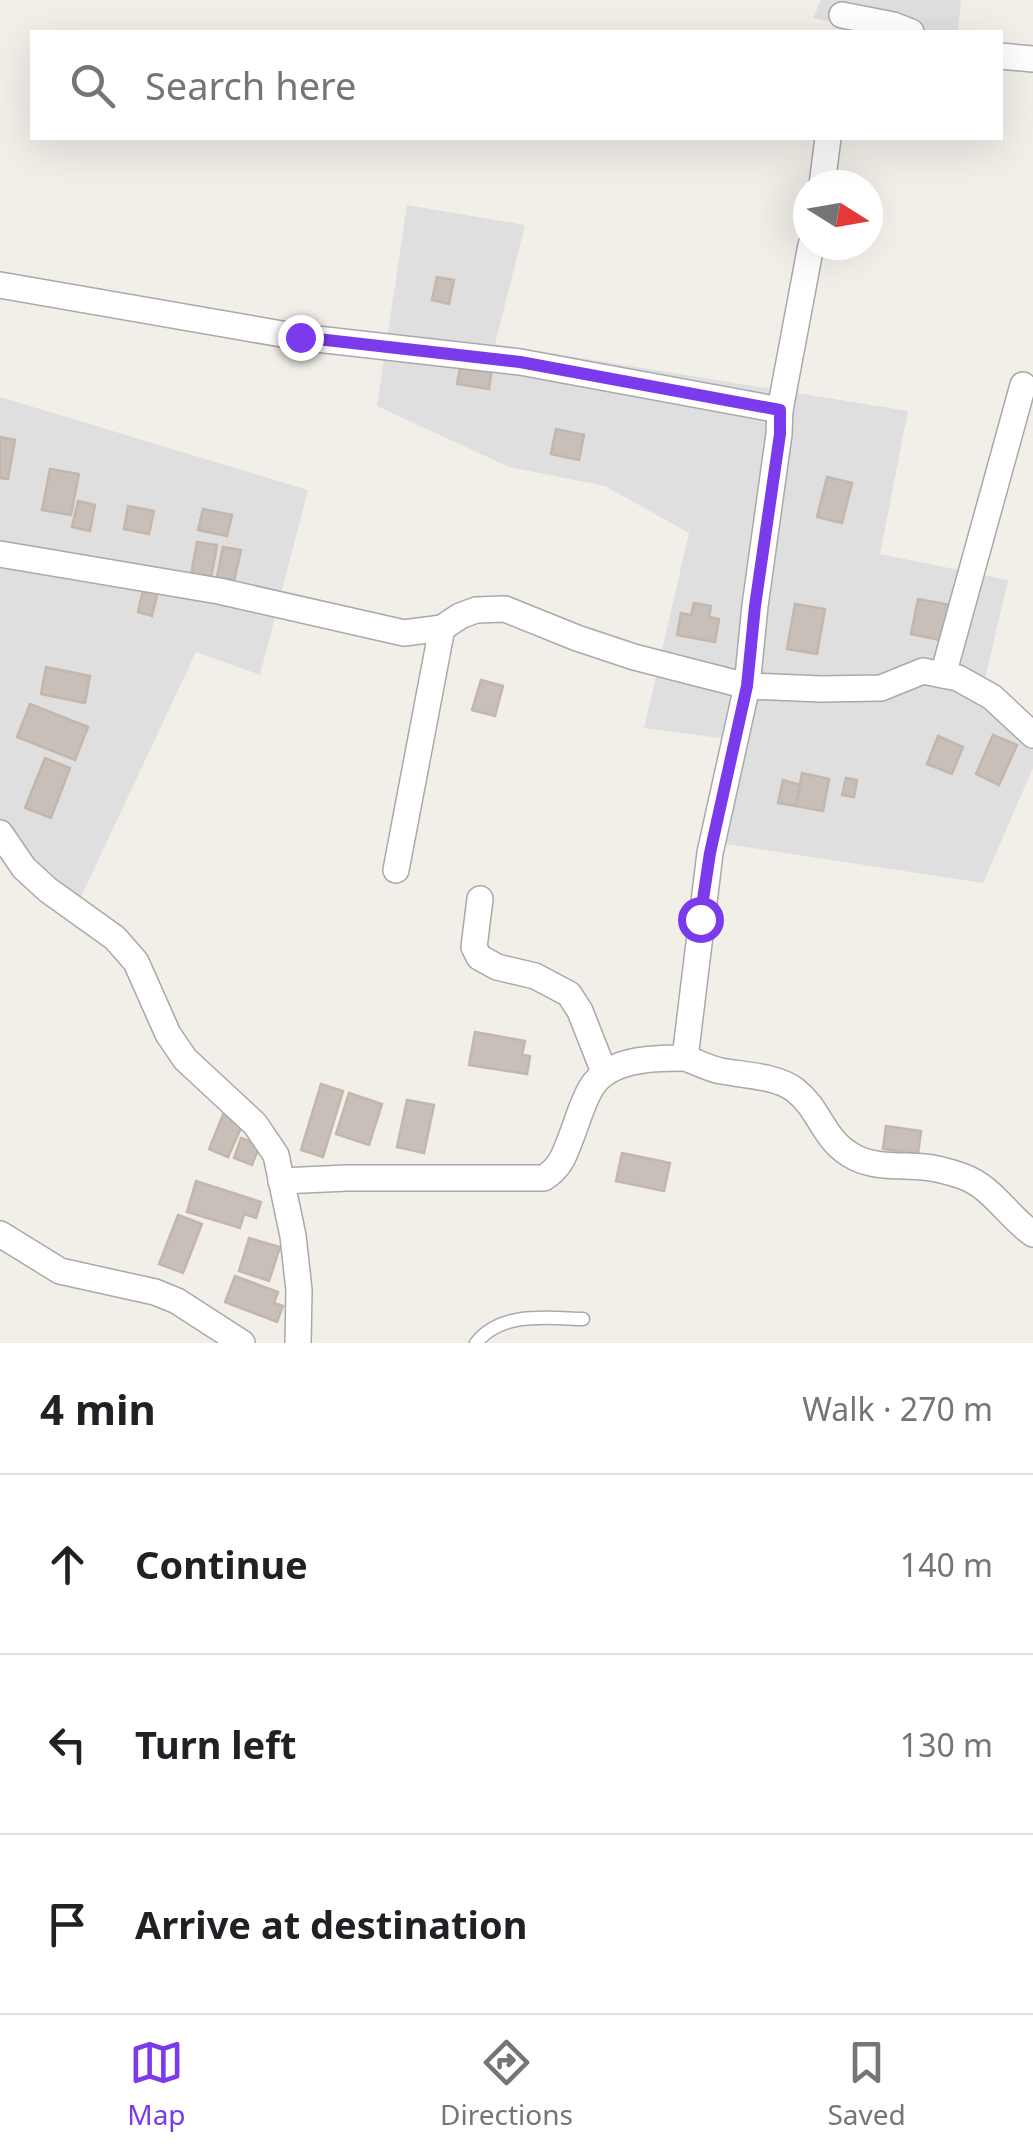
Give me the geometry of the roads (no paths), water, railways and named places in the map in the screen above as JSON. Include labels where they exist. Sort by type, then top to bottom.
[{"type":"street","points":[[840,16],[906,30]]},
{"type":"street","points":[[1003,56],[1033,59]]},
{"type":"street","points":[[824,170],[828,140]]},
{"type":"street","points":[[685,1058],[710,853],[747,686],[780,410],[808,260]]},
{"type":"street","points":[[0,285],[300,337],[520,362],[780,410]]},
{"type":"street","points":[[943,675],[1023,386]]},
{"type":"street","points":[[0,554],[220,591],[404,633],[442,628],[476,610],[506,609],[634,658],[747,686],[881,688],[923,671],[958,678],[992,697],[1033,735]]},
{"type":"street","points":[[396,870],[442,628]]},
{"type":"street","points":[[0,834],[24,868],[115,938],[136,962],[168,1034],[185,1060],[255,1124],[276,1155],[300,1290],[298,1343]]},
{"type":"street","points":[[480,899],[474,948],[479,957],[498,967],[535,976],[570,994],[604,1072]]},
{"type":"street","points":[[281,1181],[544,1178],[560,1165],[591,1088],[604,1072],[656,1058],[685,1058],[716,1070],[759,1076],[794,1088],[836,1145],[874,1164],[929,1168],[964,1177],[984,1187],[1018,1224],[1033,1234]]},
{"type":"street","points":[[0,1234],[60,1272],[155,1292],[177,1301],[242,1343]]},
{"type":"lane","points":[[476,1343],[482,1335],[520,1317],[583,1319]]}]
